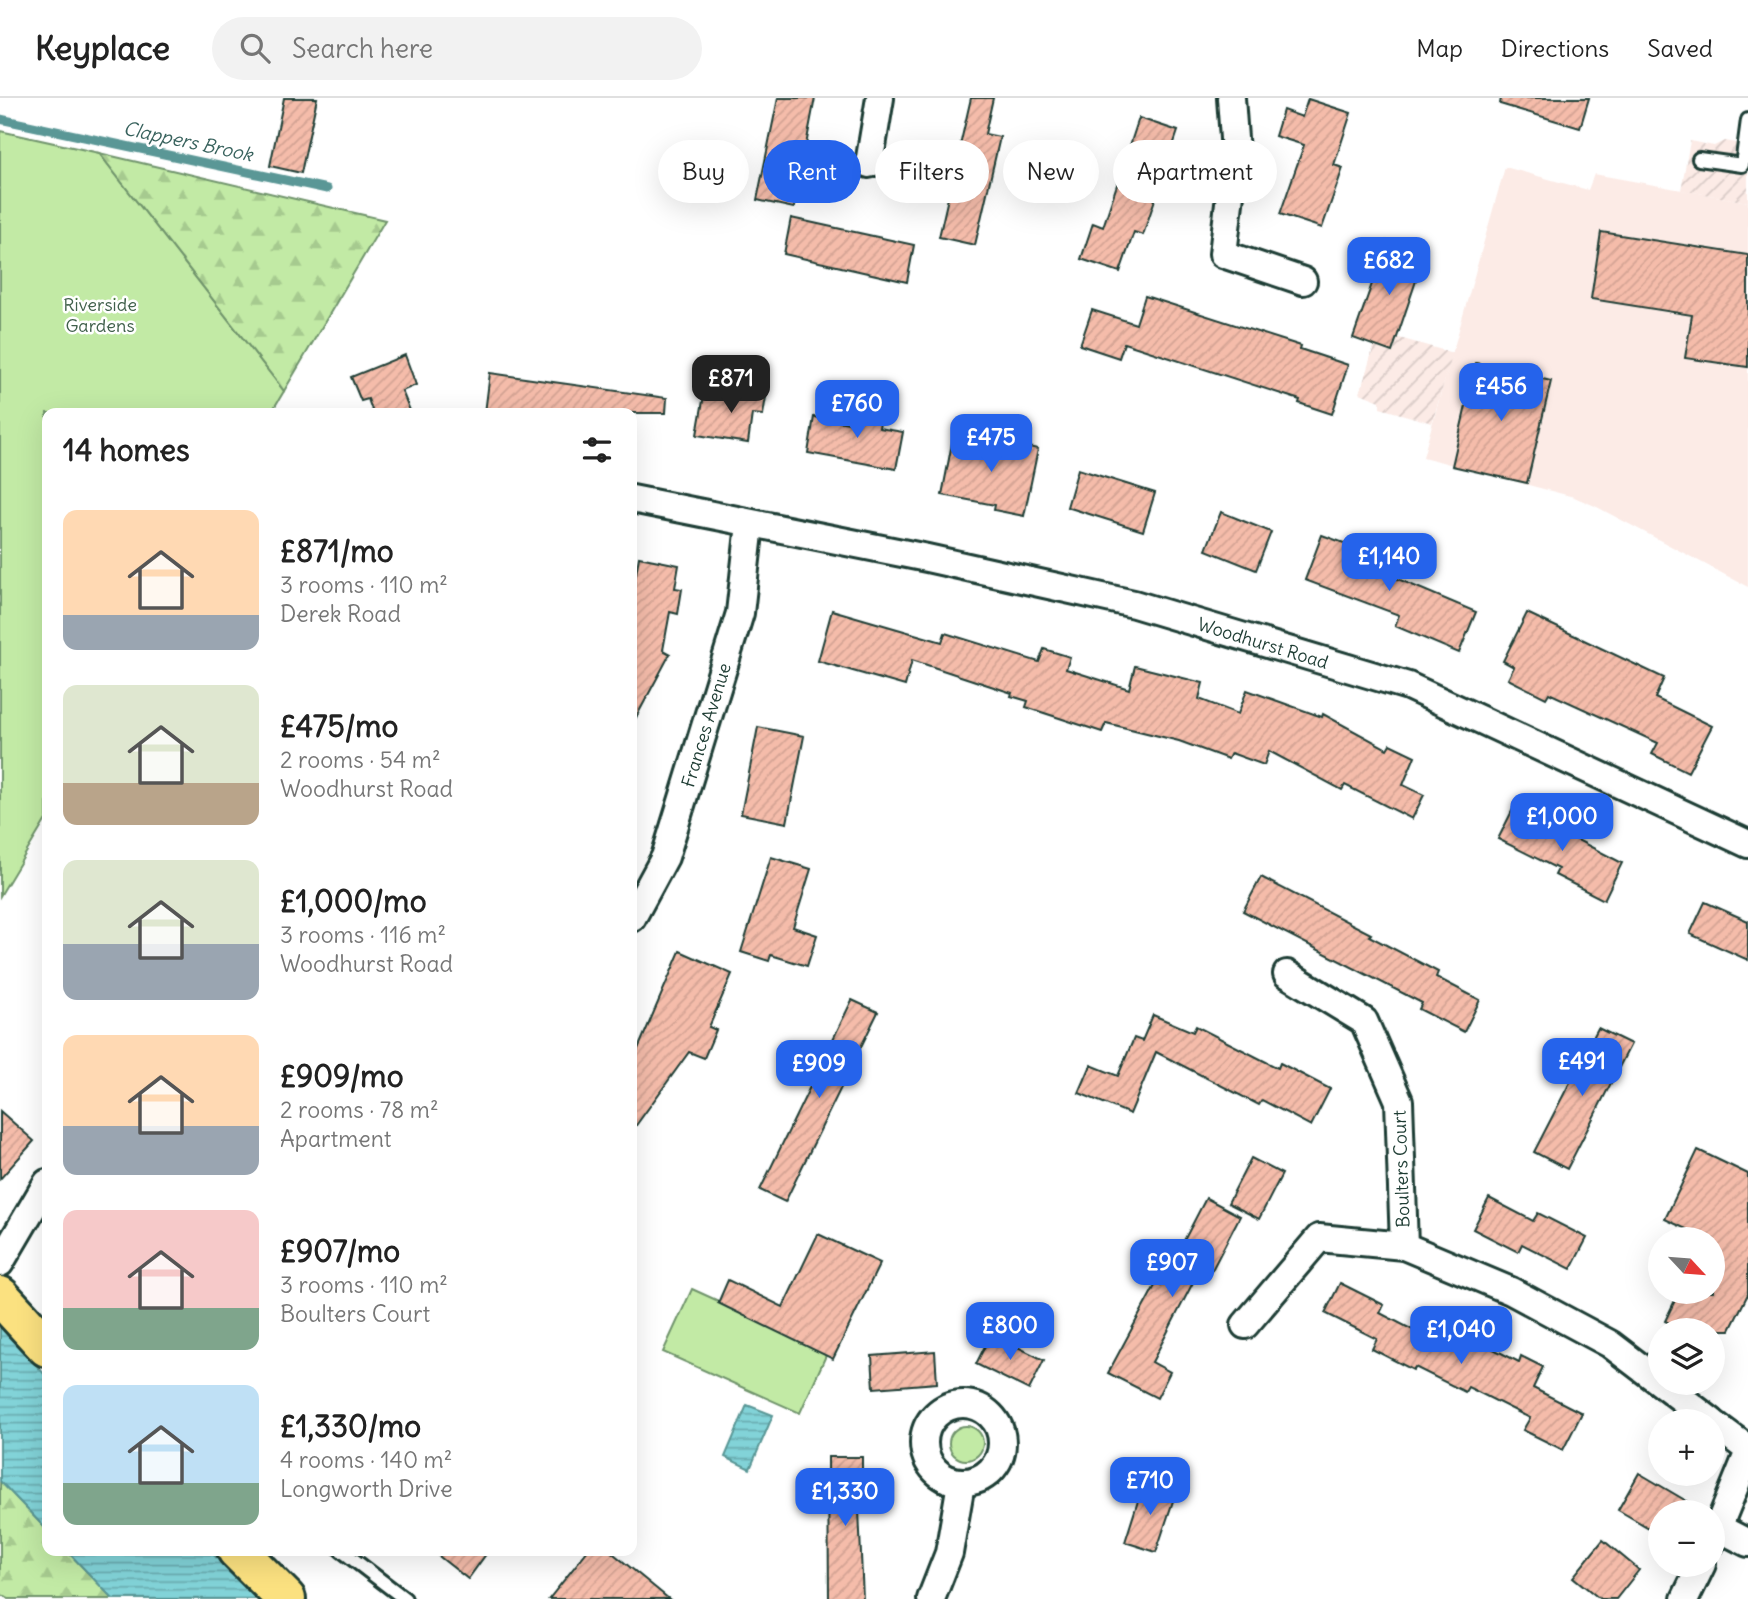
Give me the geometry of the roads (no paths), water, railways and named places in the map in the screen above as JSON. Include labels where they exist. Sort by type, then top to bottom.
[{"type":"main road","points":[[0,1296],[42,1342]]},
{"type":"main road","points":[[243,1556],[286,1599]]},
{"type":"street","points":[[869,164],[880,98]]},
{"type":"street","points":[[1231,98],[1235,152],[1223,254],[1303,281]]},
{"type":"street","name":"Woodhurst Road","points":[[637,500],[927,558],[1134,604],[1408,687],[1748,844]]},
{"type":"street","name":"Frances Avenue","points":[[637,909],[665,856],[740,613],[750,524]]},
{"type":"street","name":"Boulters Court","points":[[1287,974],[1364,1021],[1399,1101],[1404,1246]]},
{"type":"street","points":[[0,1262],[42,1191]]},
{"type":"street","name":"Boulters Court","points":[[1245,1325],[1319,1238],[1404,1246],[1511,1291],[1610,1344],[1695,1409]]},
{"type":"street","name":"Boulters Court","points":[[1725,1432],[1748,1451]]},
{"type":"street","points":[[1725,1511],[1748,1451]]},
{"type":"street","points":[[931,1599],[949,1553],[961,1483]]},
{"type":"street","points":[[1725,1537],[1748,1543]]},
{"type":"street","points":[[1685,1599],[1696,1577]]},
{"type":"lane","points":[[1699,159],[1742,165],[1748,120]]},
{"type":"lane","points":[[349,1556],[405,1599]]},
{"type":"water","points":[[0,1325],[42,1371],[42,1525],[0,1481]]},
{"type":"water","points":[[747,1405],[773,1415],[750,1469],[725,1457]]},
{"type":"water","points":[[72,1556],[215,1556],[256,1599],[113,1599]]},
{"type":"waterway","name":"Clappers Brook","points":[[0,119],[327,189]]},
{"type":"park label","name":"Riverside Gardens","points":[[100,314]]}]
